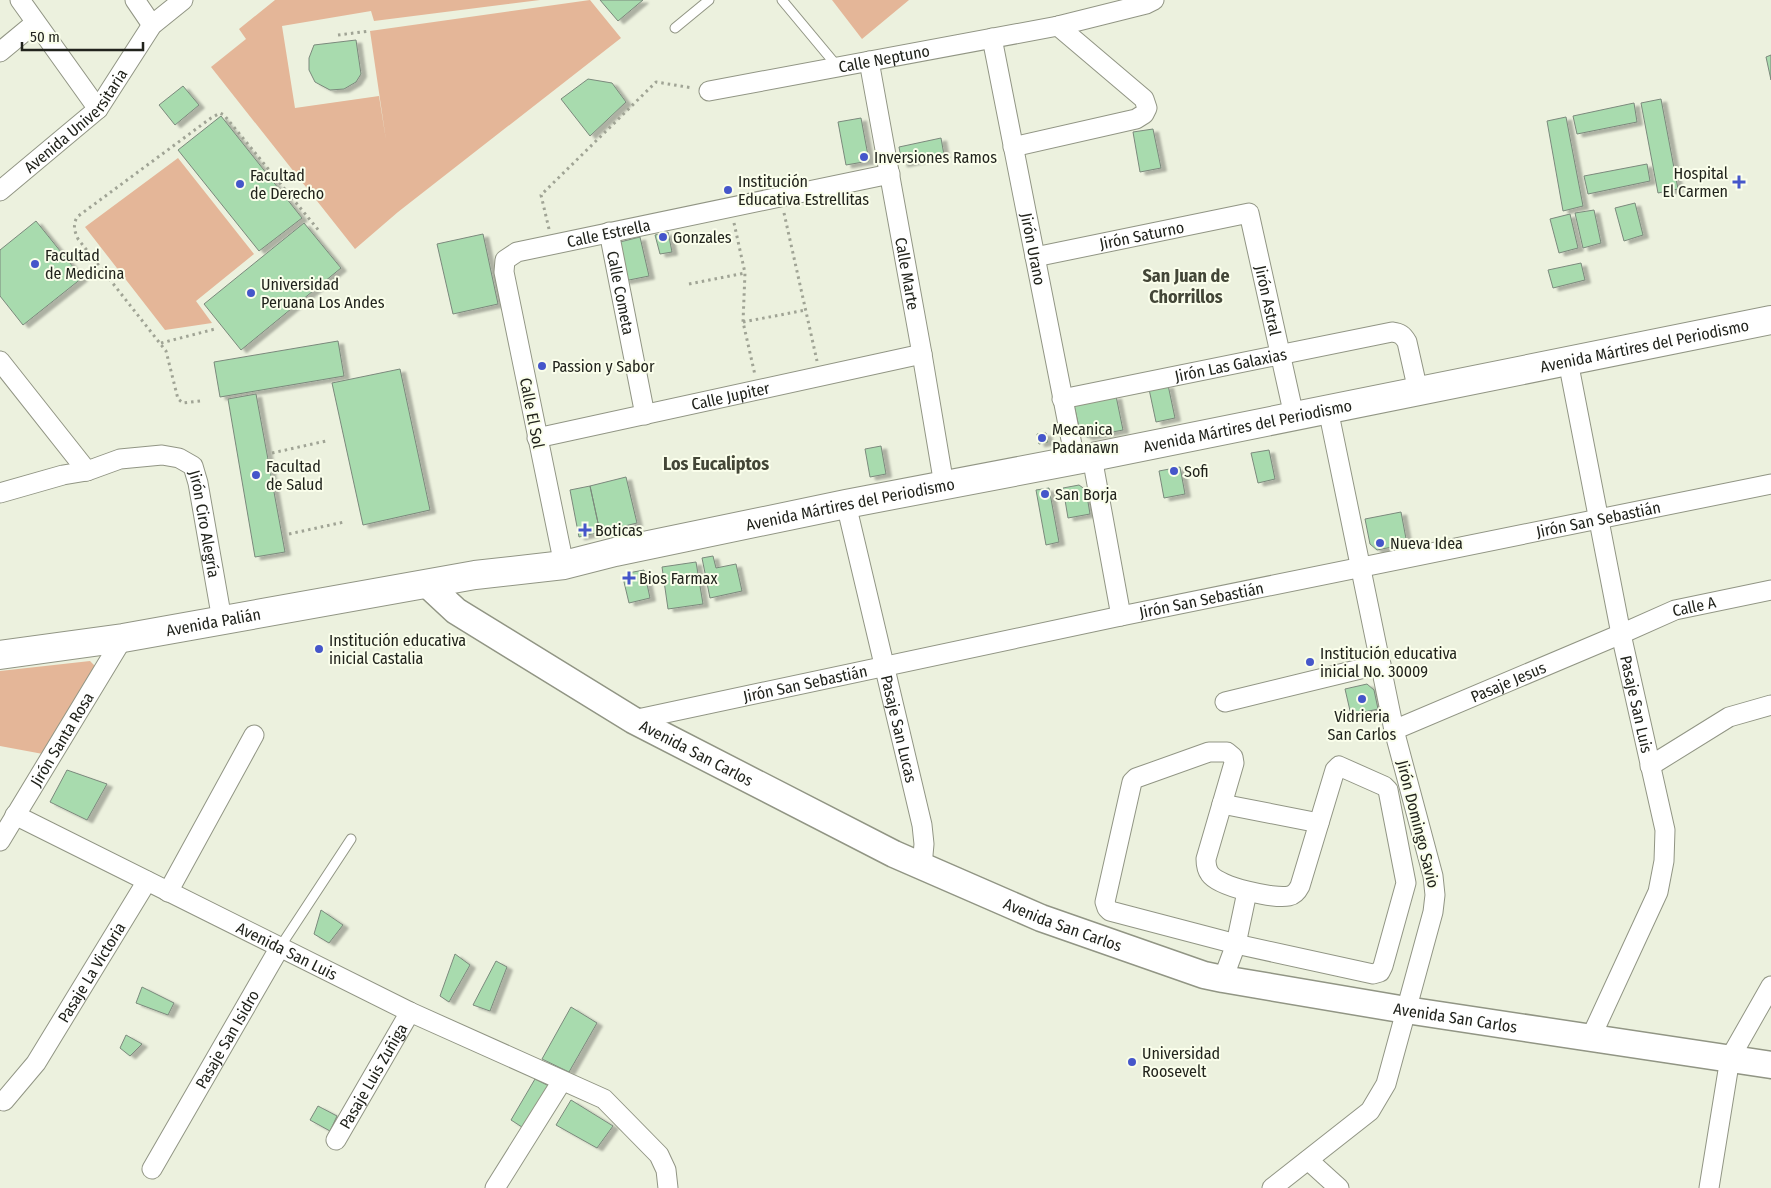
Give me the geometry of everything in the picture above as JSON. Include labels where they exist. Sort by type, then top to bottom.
[{"type":"main road","name":"Avenida Mártires del Periodismo","points":[[427,584],[475,575],[564,565],[615,552],[846,504],[1771,320]]},
{"type":"main road","name":"Avenida Palián","points":[[0,655],[123,638],[427,584]]},
{"type":"main road","name":"Avenida San Carlos","points":[[427,584],[456,611],[633,720],[894,854],[1041,918],[1196,972],[1223,979],[1406,1010],[1771,1065]]},
{"type":"street","points":[[20,0],[98,108]]},
{"type":"street","points":[[135,0],[152,25]]},
{"type":"street","name":"Avenida Universitaria","points":[[0,191],[98,108],[152,25],[183,0]]},
{"type":"street","name":"Calle Neptuno","points":[[709,91],[1058,26],[1146,4],[1154,0]]},
{"type":"street","points":[[0,52],[35,23]]},
{"type":"street","points":[[1013,147],[1136,119],[1144,114],[1147,108],[1144,99],[1058,26]]},
{"type":"street","name":"Jirón Urano","points":[[992,38],[1062,399],[1083,458],[1121,616]]},
{"type":"street","name":"Calle Marte","points":[[869,61],[944,486]]},
{"type":"street","name":"Calle Estrella","points":[[505,260],[517,252],[890,174]]},
{"type":"street","name":"Jirón Saturno","points":[[1035,258],[1248,213]]},
{"type":"street","name":"Jirón Astral","points":[[1248,213],[1294,416]]},
{"type":"street","name":"Calle Cometa","points":[[610,232],[645,415]]},
{"type":"street","name":"Calle El Sol","points":[[505,260],[504,272],[564,565]]},
{"type":"street","name":"Jirón Las Galaxias","points":[[1062,399],[1392,332],[1404,336],[1407,342],[1418,391]]},
{"type":"street","name":"Calle Jupiter","points":[[537,438],[922,354]]},
{"type":"street","points":[[0,361],[87,471],[63,475],[0,493]]},
{"type":"street","name":"Pasaje San Luis","points":[[1568,361],[1621,634],[1665,830],[1664,861],[1658,892],[1591,1037]]},
{"type":"street","name":"Jirón Domingo Savio","points":[[1272,1188],[1370,1111],[1386,1084],[1433,912],[1435,895],[1433,876],[1394,730],[1328,409]]},
{"type":"street","name":"Jirón Ciro Alegría","points":[[87,471],[120,460],[162,455],[179,458],[193,466],[198,483],[222,620]]},
{"type":"street","name":"Jirón San Sebastián","points":[[633,720],[1121,616],[1771,484]]},
{"type":"street","name":"Pasaje San Lucas","points":[[846,504],[922,825],[924,844],[922,866]]},
{"type":"street","name":"Calle A","points":[[1621,634],[1675,610],[1771,590]]},
{"type":"street","name":"Pasaje Jesus","points":[[1394,730],[1621,634]]},
{"type":"street","name":"Jirón Santa Rosa","points":[[0,841],[123,638]]},
{"type":"street","points":[[1225,702],[1381,664]]},
{"type":"street","points":[[1650,766],[1729,716],[1771,705]]},
{"type":"street","points":[[168,892],[254,735]]},
{"type":"street","points":[[1209,752],[1227,752],[1233,757],[1234,763],[1206,859],[1207,869],[1217,880],[1247,892],[1290,896],[1296,892],[1300,886],[1319,823],[1335,770],[1339,766],[1384,786],[1388,790],[1406,883],[1380,972],[1373,974],[1236,944],[1110,911],[1106,908],[1105,902],[1132,782],[1136,778],[1209,752]]},
{"type":"street","points":[[1222,804],[1319,823]]},
{"type":"street","name":"Avenida San Luis","points":[[15,815],[410,1012],[604,1099],[654,1148],[666,1170],[668,1188]]},
{"type":"street","name":"Pasaje La Victoria","points":[[4,1101],[36,1063],[147,881]]},
{"type":"street","points":[[1223,979],[1236,944],[1247,892]]},
{"type":"street","name":"Pasaje San Isidro","points":[[152,1169],[280,947]]},
{"type":"street","points":[[1709,1188],[1730,1058],[1771,986]]},
{"type":"street","name":"Pasaje Luis Zuñiga","points":[[336,1140],[410,1012]]},
{"type":"street","points":[[495,1188],[562,1081]]},
{"type":"street","points":[[1308,1160],[1339,1188]]},
{"type":"lane","points":[[675,28],[709,0]]},
{"type":"lane","points":[[782,0],[837,66]]},
{"type":"lane","points":[[280,947],[350,839]]},
{"type":"path","points":[[338,35],[370,31]]},
{"type":"path","points":[[553,245],[541,196],[656,82],[709,91]]},
{"type":"path","points":[[200,401],[183,403],[178,399],[168,356],[160,343],[78,239],[74,224],[77,217],[216,114],[224,115],[320,232]]},
{"type":"path","points":[[781,196],[820,376]]},
{"type":"path","points":[[730,207],[745,273],[743,322],[758,390]]},
{"type":"path","points":[[689,284],[745,273]]},
{"type":"path","points":[[743,322],[806,310]]},
{"type":"path","points":[[160,343],[215,329]]},
{"type":"path","points":[[272,453],[326,441]]},
{"type":"path","points":[[289,534],[344,522]]},
{"type":"shaded area","points":[[275,0],[540,0],[374,21],[371,11],[282,26],[295,108],[379,96],[386,140],[370,31],[590,0],[621,38],[398,212],[355,249],[211,67],[246,39],[239,29]]},
{"type":"shaded area","points":[[832,0],[909,0],[862,39]]},
{"type":"shaded area","points":[[178,158],[254,254],[196,301],[212,323],[165,330],[85,227]]},
{"type":"shaded area","points":[[90,661],[97,668],[43,754],[0,746],[0,671]]},
{"type":"building","points":[[600,0],[643,0],[618,21]]},
{"type":"building","points":[[356,40],[361,74],[356,82],[344,89],[330,90],[315,82],[309,70],[309,58],[314,45]]},
{"type":"building","points":[[1771,55],[1771,80],[1766,57]]},
{"type":"building","points":[[588,79],[612,83],[626,102],[590,136],[561,99]]},
{"type":"building","points":[[183,86],[199,105],[175,125],[159,105]]},
{"type":"building","points":[[1661,99],[1678,189],[1658,193],[1641,103]]},
{"type":"building","points":[[1634,103],[1637,122],[1577,134],[1573,116]]},
{"type":"building","name":"Facultad de Derecho","points":[[221,116],[302,218],[259,251],[178,150]]},
{"type":"building","points":[[1566,117],[1583,206],[1563,211],[1547,121]]},
{"type":"building","points":[[861,118],[869,161],[846,165],[838,122]]},
{"type":"building","points":[[1153,129],[1161,168],[1140,172],[1133,132]]},
{"type":"building","points":[[941,138],[944,155],[902,164],[899,147]]},
{"type":"building","points":[[1647,164],[1650,181],[1588,194],[1584,176]]},
{"type":"building","points":[[1635,203],[1643,235],[1624,241],[1615,208]]},
{"type":"building","points":[[1594,210],[1601,243],[1583,248],[1575,213]]},
{"type":"building","points":[[1570,214],[1578,248],[1559,253],[1550,219]]},
{"type":"building","name":"Facultad de Medicina","points":[[36,221],[82,278],[23,325],[0,296],[0,250]]},
{"type":"building","points":[[304,223],[341,268],[241,350],[204,304]]},
{"type":"building","points":[[668,232],[672,252],[660,254],[655,235]]},
{"type":"building","points":[[483,234],[498,304],[453,314],[437,244]]},
{"type":"building","points":[[640,237],[649,276],[624,281],[616,243]]},
{"type":"building","points":[[1581,263],[1585,280],[1553,288],[1548,270]]},
{"type":"building","points":[[338,341],[344,376],[220,397],[214,362]]},
{"type":"building","points":[[400,369],[430,510],[363,525],[332,383]]},
{"type":"building","points":[[1168,385],[1175,418],[1156,422],[1149,389]]},
{"type":"building","name":"Facultad de Salud","points":[[256,394],[285,552],[255,557],[228,399]]},
{"type":"building","points":[[1116,396],[1123,430],[1087,437],[1080,432],[1074,405]]},
{"type":"building","name":"Mecanica Padanawn","points":[[1046,433],[1048,442],[1039,444],[1037,434]]},
{"type":"building","points":[[881,446],[886,474],[870,477],[865,449]]},
{"type":"building","points":[[1269,450],[1275,479],[1258,483],[1251,453]]},
{"type":"building","points":[[1180,467],[1185,494],[1164,498],[1159,471]]},
{"type":"building","points":[[626,477],[637,523],[600,532],[590,486]]},
{"type":"building","points":[[1079,485],[1086,490],[1090,514],[1068,518],[1063,488]]},
{"type":"building","points":[[590,486],[600,532],[579,537],[570,490]]},
{"type":"building","points":[[1049,488],[1059,542],[1046,545],[1036,490]]},
{"type":"building","points":[[1401,512],[1407,544],[1377,550],[1370,544],[1365,519]]},
{"type":"building","points":[[713,556],[716,568],[736,564],[742,591],[710,598],[702,558]]},
{"type":"building","points":[[696,562],[703,604],[668,609],[662,567]]},
{"type":"building","points":[[644,570],[650,598],[629,603],[624,582],[625,576],[628,573]]},
{"type":"building","name":"Vidrieria San Carlos","points":[[1367,684],[1374,690],[1378,709],[1351,715],[1345,689]]},
{"type":"building","points":[[67,770],[107,784],[87,820],[50,802]]},
{"type":"building","points":[[321,910],[343,925],[329,943],[314,934]]},
{"type":"building","points":[[455,954],[470,965],[449,1002],[440,996]]},
{"type":"building","points":[[496,961],[507,967],[490,1011],[473,1005]]},
{"type":"building","points":[[142,987],[174,1003],[168,1015],[136,1003]]},
{"type":"building","points":[[571,1007],[597,1023],[569,1072],[542,1059]]},
{"type":"building","points":[[126,1035],[142,1044],[130,1056],[120,1048]]},
{"type":"building","points":[[535,1079],[549,1086],[525,1129],[511,1120]]},
{"type":"building","points":[[571,1100],[613,1126],[597,1148],[556,1125]]},
{"type":"building","points":[[318,1106],[337,1116],[330,1131],[310,1120]]},
{"type":"place","name":"Inversiones Ramos","points":[[864,157]]},
{"type":"place","name":"Hospital El Carmen","points":[[1739,182]]},
{"type":"place","name":"Facultad de Derecho","points":[[240,184]]},
{"type":"place","name":"Institución Educativa Estrellitas","points":[[728,190]]},
{"type":"place","name":"Gonzales","points":[[663,237]]},
{"type":"place","name":"Facultad de Medicina","points":[[35,264]]},
{"type":"place","name":"Universidad Peruana Los Andes","points":[[251,293]]},
{"type":"place","name":"Passion y Sabor","points":[[542,366]]},
{"type":"place","name":"Mecanica Padanawn","points":[[1042,438]]},
{"type":"place","name":"Sofi","points":[[1174,471]]},
{"type":"place","name":"Facultad de Salud","points":[[256,475]]},
{"type":"place","name":"San Borja","points":[[1045,494]]},
{"type":"place","name":"Boticas","points":[[585,530]]},
{"type":"place","name":"Nueva Idea","points":[[1380,543]]},
{"type":"place","name":"Bios Farmax","points":[[629,578]]},
{"type":"place","name":"Institución educativa inicial Castalia","points":[[319,649]]},
{"type":"place","name":"Institución educativa inicial No. 30009","points":[[1310,662]]},
{"type":"place","name":"Vidrieria San Carlos","points":[[1362,699]]},
{"type":"place","name":"Universidad Roosevelt","points":[[1132,1062]]},
{"type":"district","name":"San Juan de Chorrillos","points":[[1186,286]]},
{"type":"district","name":"Los Eucaliptos","points":[[716,464]]}]
